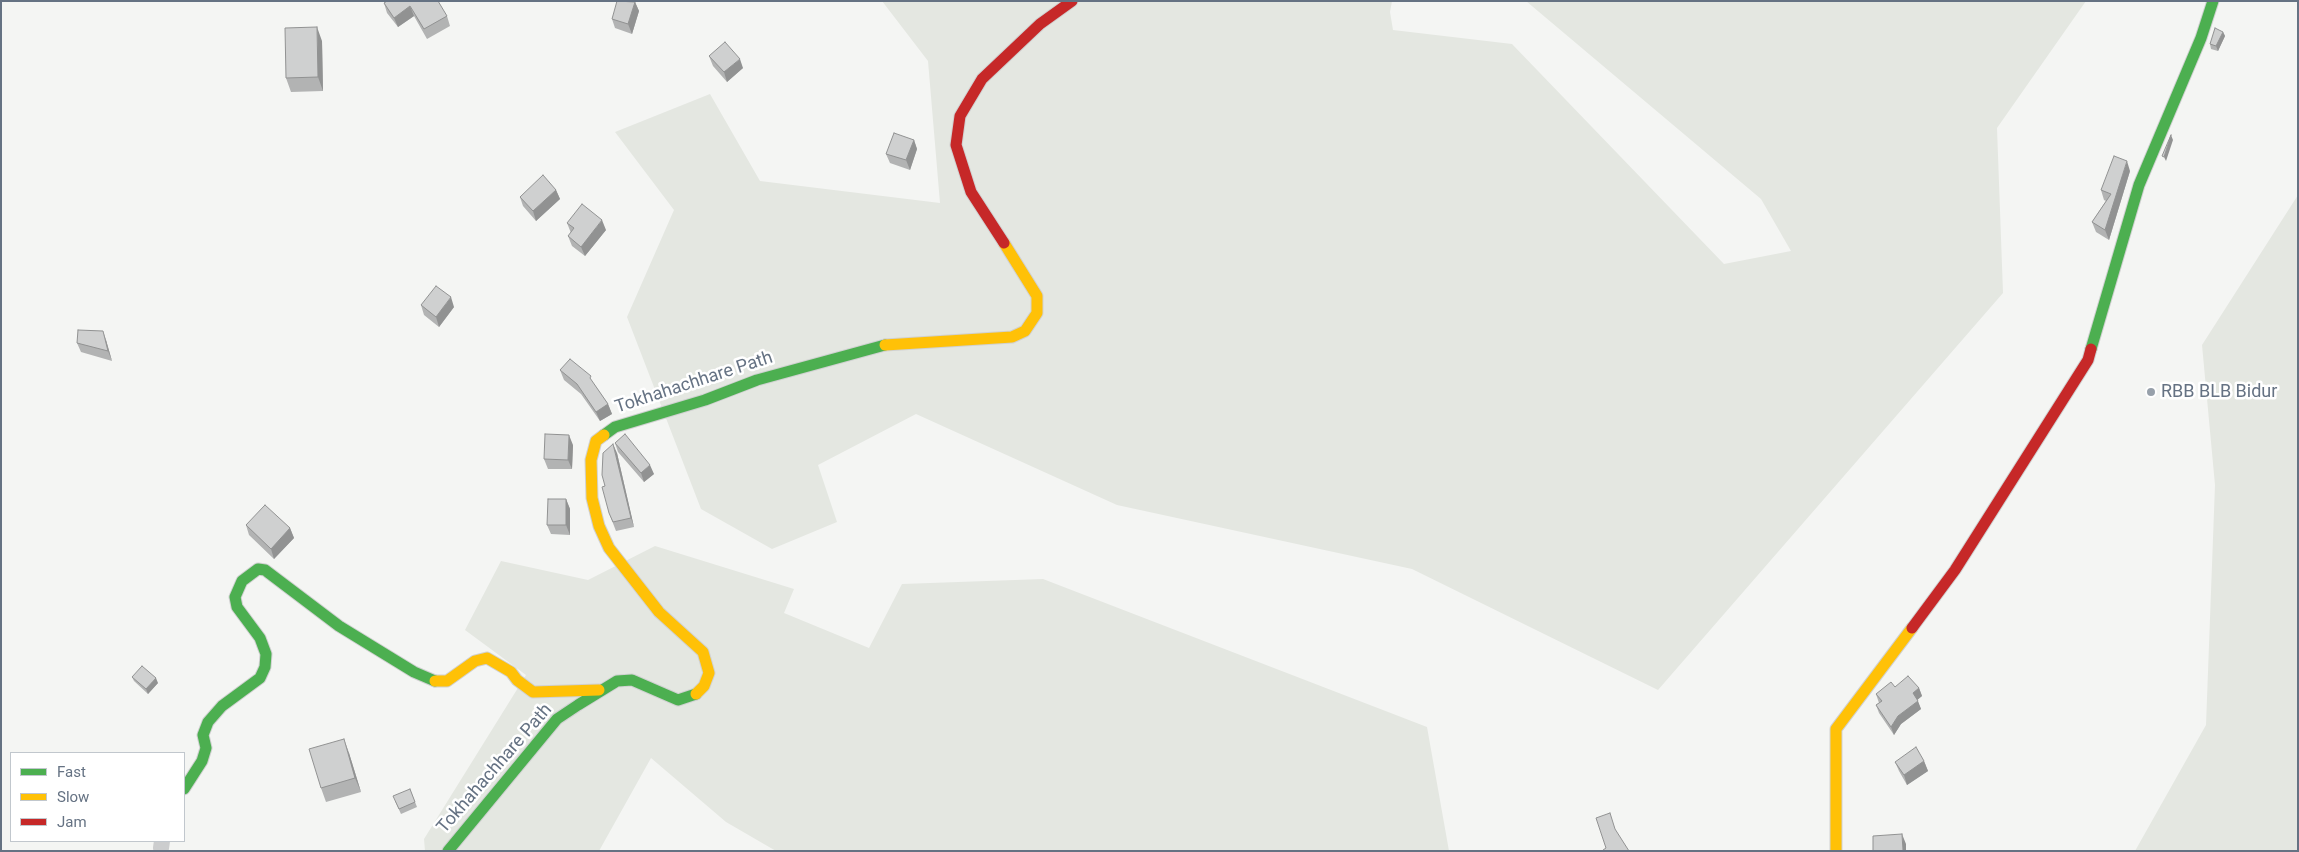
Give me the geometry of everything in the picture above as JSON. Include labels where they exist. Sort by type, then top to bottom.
[{"type":"street","name":"Tokhahachhare Path","points":[[448,851],[557,719],[617,681],[632,680],[678,700],[694,696],[704,686],[709,673],[703,652],[659,612],[609,548],[592,498],[591,460],[596,442],[615,427],[705,400],[757,380],[878,348],[1012,337],[1025,330],[1037,313],[1037,296],[971,192],[956,145],[960,116],[982,79],[1040,24],[1072,1]]},
{"type":"street","points":[[1836,851],[1836,729],[1955,570],[2088,360],[2139,185],[2201,38],[2214,1]]},
{"type":"street","points":[[185,787],[202,761],[206,748],[203,735],[208,722],[222,706],[260,678],[265,667],[266,654],[260,638],[237,607],[235,597],[242,581],[258,569],[266,570],[339,626],[414,672],[437,682],[447,681],[474,662],[487,658],[511,672],[517,680],[533,692],[603,690]]},
{"type":"shaded area","points":[[882,1],[1392,1],[1390,12],[1393,30],[1512,44],[1724,264],[1791,251],[1761,199],[1526,1],[2086,1],[1997,128],[2003,293],[1658,690],[1412,569],[1117,505],[916,414],[818,465],[837,522],[772,549],[701,509],[627,317],[674,210],[615,132],[710,94],[760,181],[940,203],[928,61]]},
{"type":"shaded area","points":[[2298,195],[2298,851],[2135,851],[2206,725],[2215,485],[2202,345]]},
{"type":"shaded area","points":[[655,546],[794,589],[784,613],[869,648],[902,584],[1043,579],[1427,727],[1449,851],[776,851],[726,822],[651,758],[599,851],[425,851],[424,839],[526,675],[465,630],[501,561],[588,580]]},
{"type":"building","points":[[387,1],[438,1],[447,16],[424,29],[410,6],[394,18],[384,3]]},
{"type":"building","points":[[617,1],[635,2],[628,24],[612,19]]},
{"type":"building","points":[[317,27],[318,77],[286,78],[285,28]]},
{"type":"building","points":[[2215,28],[2223,32],[2216,46],[2210,44]]},
{"type":"building","points":[[725,42],[740,59],[724,72],[709,56]]},
{"type":"building","points":[[894,133],[914,140],[906,160],[886,154]]},
{"type":"building","points":[[2171,135],[2164,157],[2162,156]]},
{"type":"building","points":[[2114,156],[2127,161],[2105,230],[2092,222],[2111,194],[2101,190]]},
{"type":"building","points":[[543,175],[556,190],[533,211],[520,197]]},
{"type":"building","points":[[582,204],[602,220],[581,247],[568,236],[574,228],[567,223]]},
{"type":"building","points":[[436,286],[451,297],[436,317],[421,305]]},
{"type":"building","points":[[78,330],[103,331],[108,351],[77,343]]},
{"type":"building","points":[[570,359],[591,376],[590,378],[608,404],[596,412],[577,384],[560,370]]},
{"type":"building","points":[[545,434],[569,435],[568,460],[544,459]]},
{"type":"building","points":[[625,434],[650,465],[641,473],[615,443]]},
{"type":"building","points":[[613,444],[631,518],[613,522],[602,487],[605,486],[602,475],[603,453]]},
{"type":"building","points":[[548,499],[566,499],[566,525],[547,525]]},
{"type":"building","points":[[265,505],[290,528],[271,549],[246,525]]},
{"type":"building","points":[[142,666],[156,678],[146,689],[132,677]]},
{"type":"building","points":[[1908,676],[1919,688],[1913,693],[1918,701],[1898,716],[1891,727],[1876,705],[1882,701],[1876,694],[1891,682],[1895,687]]},
{"type":"building","points":[[344,739],[355,778],[321,788],[309,749]]},
{"type":"building","points":[[1916,747],[1924,761],[1904,775],[1895,762]]},
{"type":"building","points":[[410,789],[415,802],[399,809],[393,796]]},
{"type":"building","points":[[1610,813],[1615,829],[1629,851],[1603,850],[1606,848],[1596,818]]},
{"type":"building","points":[[1902,834],[1903,851],[1873,851],[1873,836]]},
{"type":"traffic: fast","points":[[2091,349],[2139,185],[2201,38],[2213,1]]},
{"type":"traffic: fast","points":[[604,435],[615,427],[705,400],[757,380],[885,345]]},
{"type":"traffic: fast","points":[[185,787],[202,761],[206,748],[203,735],[208,722],[222,706],[260,678],[265,667],[266,654],[260,638],[237,607],[235,597],[242,581],[258,569],[265,570],[339,626],[414,672],[435,681]]},
{"type":"traffic: fast","points":[[448,851],[557,719],[578,705],[617,681],[632,680],[678,700],[696,694]]},
{"type":"traffic: slow","points":[[885,345],[1012,337],[1025,331],[1037,313],[1037,296],[1004,243]]},
{"type":"traffic: slow","points":[[604,435],[596,441],[591,460],[592,498],[599,526],[609,548],[659,612],[703,652],[709,673],[704,686],[696,694]]},
{"type":"traffic: slow","points":[[1836,851],[1836,729],[1912,628]]},
{"type":"traffic: slow","points":[[435,681],[447,681],[475,661],[487,658],[511,672],[517,680],[533,692],[599,690]]},
{"type":"traffic: jam","points":[[1004,243],[971,192],[956,145],[960,116],[982,79],[1040,24],[1072,1]]},
{"type":"traffic: jam","points":[[1912,628],[1955,570],[2088,360],[2091,349]]},
{"type":"place","name":"RBB BLB Bidur","points":[[2151,392]]}]
